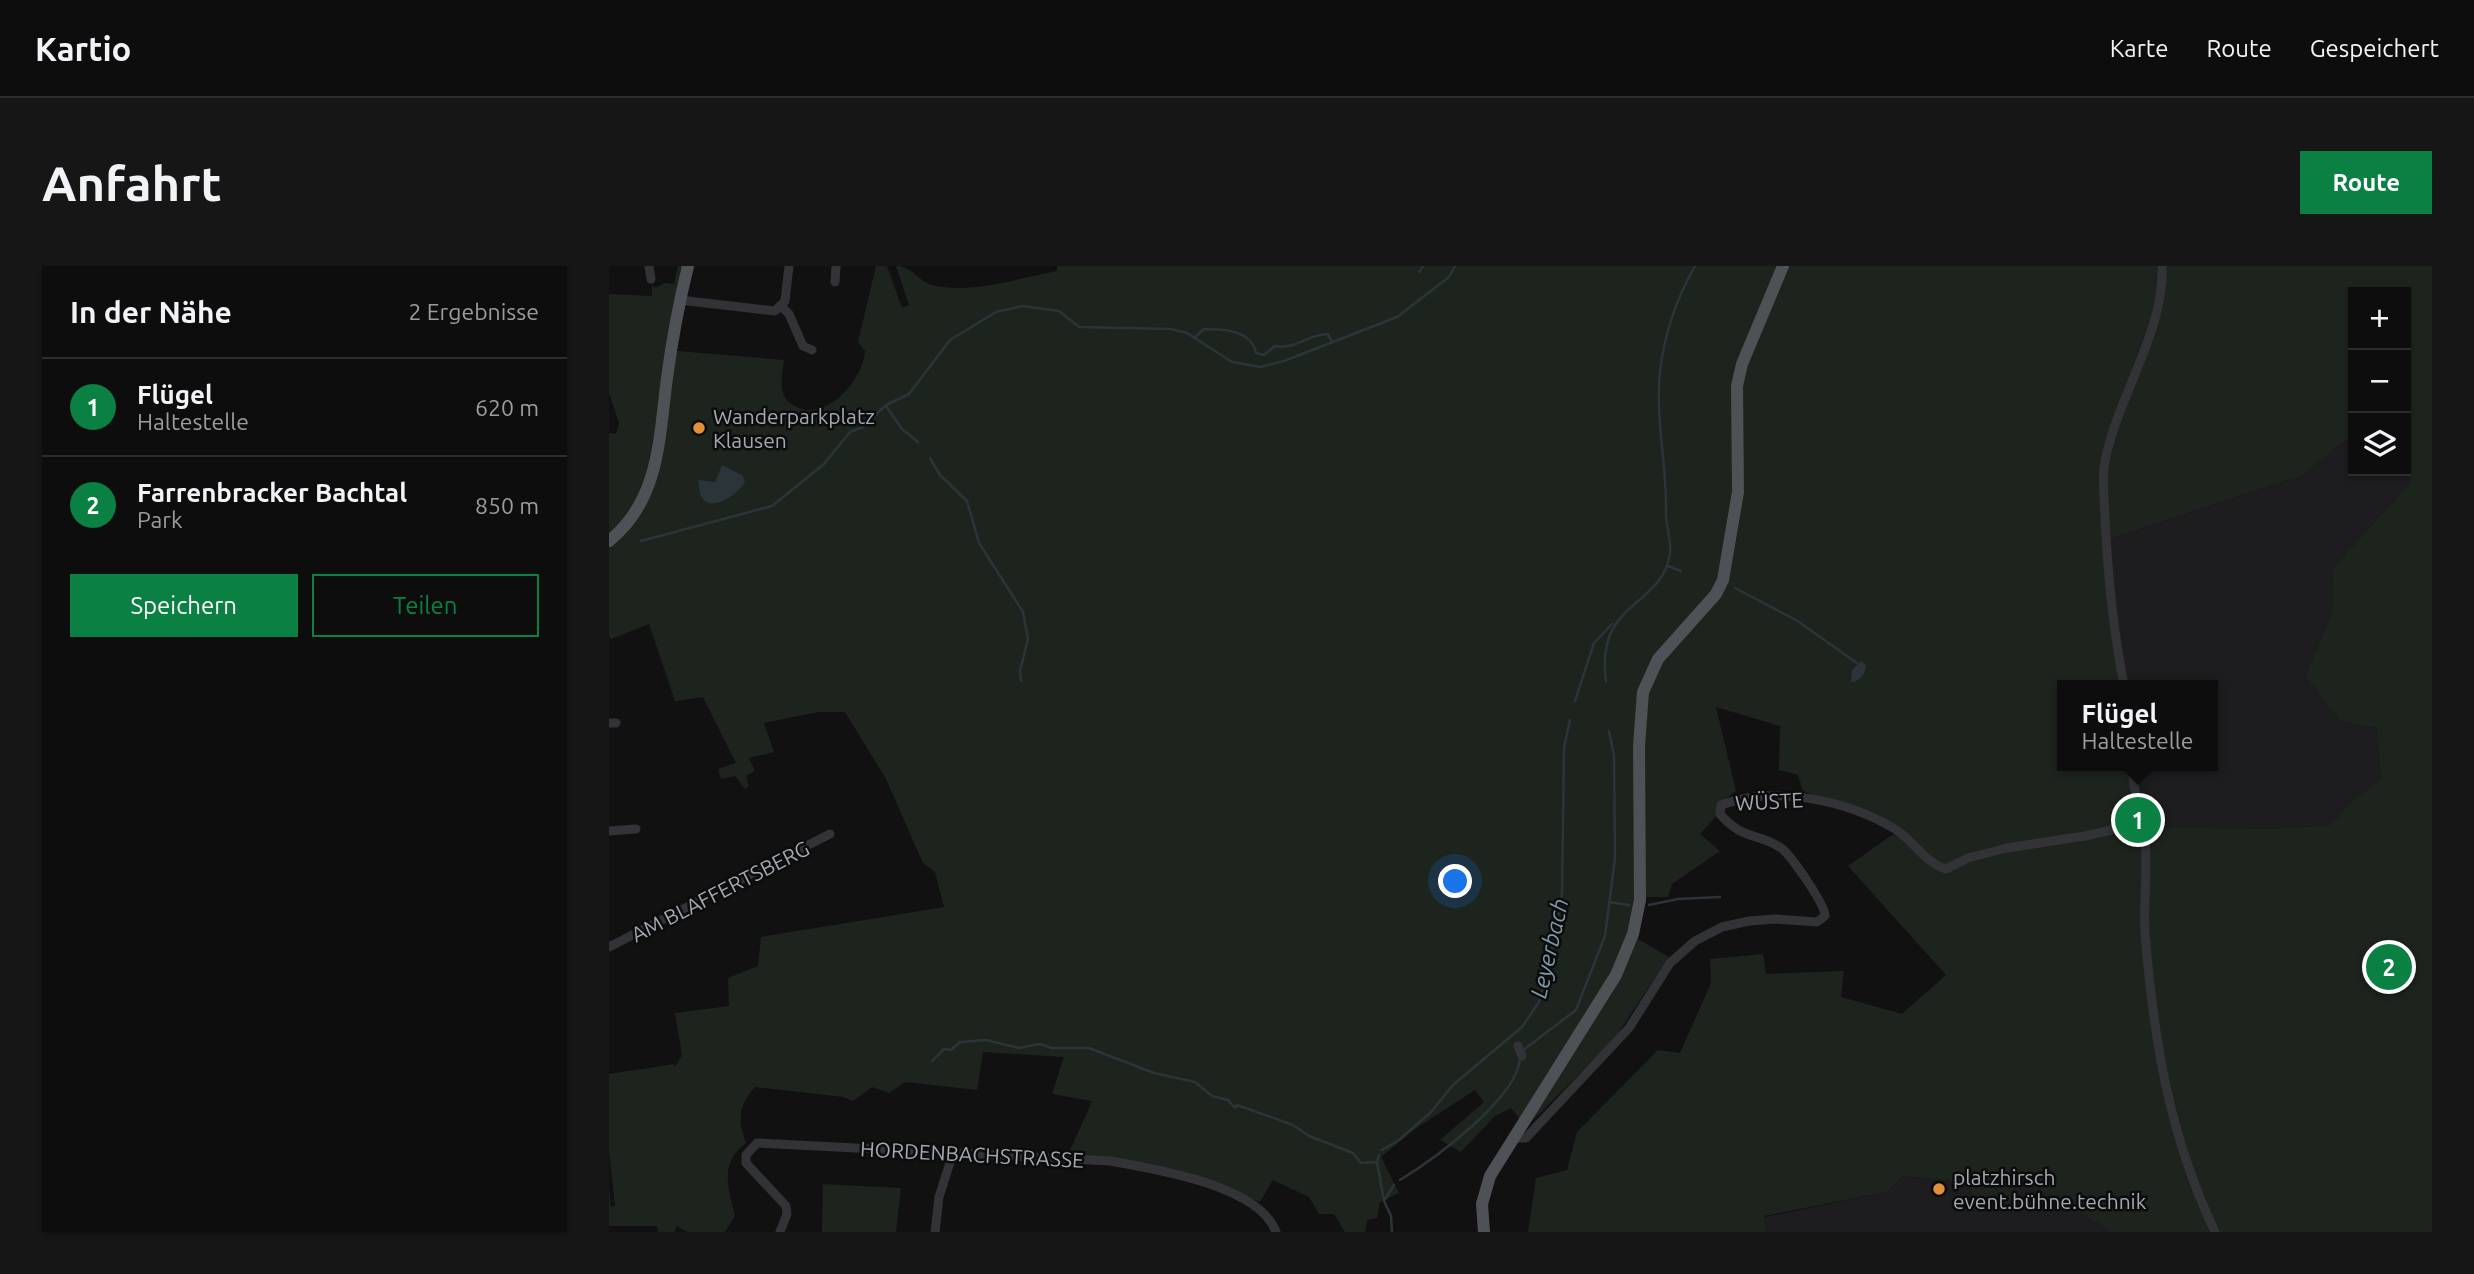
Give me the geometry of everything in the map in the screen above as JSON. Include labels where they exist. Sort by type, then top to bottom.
[{"type":"main road","points":[[609,541],[635,513],[654,475],[679,300],[688,266]]},
{"type":"main road","points":[[1484,1232],[1484,1194],[1498,1163],[1616,975],[1633,934],[1640,900],[1639,747],[1643,692],[1658,659],[1716,594],[1723,580],[1738,492],[1737,386],[1742,364],[1783,266]]},
{"type":"street","points":[[649,266],[651,279]]},
{"type":"street","points":[[782,307],[789,266]]},
{"type":"street","points":[[835,282],[836,266]]},
{"type":"street","points":[[2123,680],[2111,605],[2103,473],[2125,393],[2156,316],[2163,283],[2162,266]]},
{"type":"street","points":[[679,300],[770,312],[782,307]]},
{"type":"street","points":[[782,307],[789,314],[803,346],[812,350]]},
{"type":"street","points":[[2133,771],[2132,786],[2142,823],[2145,932],[2167,1098],[2186,1166],[2215,1232]]},
{"type":"street","name":"WÜSTE","points":[[1514,1138],[1526,1138],[1629,1028],[1670,963],[1695,941],[1722,927],[1749,921],[1775,919],[1817,922],[1825,916],[1819,896],[1805,882],[1789,855],[1775,844],[1740,832],[1720,814],[1721,804],[1755,798],[1817,800],[1896,830],[1935,864],[1951,867],[2007,848],[2085,836],[2142,823]]},
{"type":"street","points":[[609,831],[636,829]]},
{"type":"street","name":"AM BLAFFERTSBERG","points":[[609,947],[830,834]]},
{"type":"street","name":"HORDENBACHSTRASSE","points":[[780,1232],[787,1214],[786,1206],[746,1163],[746,1155],[757,1143],[1110,1161],[1150,1168],[1245,1199],[1263,1210],[1276,1232]]},
{"type":"street","points":[[935,1232],[939,1197],[953,1153]]},
{"type":"shaded area","points":[[678,266],[683,266],[666,350],[784,360],[784,395],[791,404],[805,410],[829,405],[840,397],[850,387],[863,363],[865,351],[858,342],[876,266],[887,266],[902,308],[909,305],[896,266],[907,269],[933,285],[963,288],[1057,271],[1057,266],[2432,266],[2432,1232],[2108,1232],[2101,1225],[2023,1180],[2009,1204],[1972,1196],[1971,1183],[1903,1176],[1887,1192],[1764,1216],[1767,1232],[1528,1232],[1536,1178],[1567,1170],[1577,1132],[1658,1050],[1680,1053],[1711,983],[1710,959],[1763,954],[1766,974],[1844,971],[1841,997],[1902,1014],[1946,975],[1848,866],[1899,830],[1889,823],[1803,791],[1798,775],[1779,770],[1780,726],[1716,707],[1736,791],[1720,803],[1720,812],[1700,834],[1720,851],[1672,884],[1668,897],[1646,897],[1638,939],[1669,957],[1614,1039],[1526,1127],[1511,1108],[1495,1116],[1461,1152],[1440,1140],[1484,1102],[1475,1090],[1415,1129],[1381,1157],[1399,1193],[1380,1202],[1377,1218],[1367,1220],[1365,1232],[1345,1232],[1334,1214],[1319,1214],[1309,1197],[1273,1180],[1260,1202],[1161,1167],[1096,1156],[1189,1179],[1069,1153],[1092,1101],[1052,1094],[1064,1057],[983,1052],[977,1090],[905,1082],[889,1093],[872,1087],[853,1101],[843,1097],[755,1087],[741,1113],[741,1127],[746,1143],[737,1151],[729,1167],[728,1185],[735,1216],[725,1232],[688,1232],[676,1226],[675,1232],[658,1232],[657,1226],[609,1226],[609,1189],[611,1207],[615,1206],[609,1150],[609,1074],[674,1064],[675,1067],[682,1055],[675,1013],[729,1006],[728,978],[758,966],[761,937],[944,907],[935,872],[923,863],[886,779],[845,712],[818,712],[764,723],[774,752],[749,758],[755,771],[746,776],[749,786],[745,789],[735,776],[721,779],[718,769],[736,763],[703,697],[675,701],[649,624],[611,639],[609,636],[609,433],[616,434],[619,423],[609,393],[609,294],[652,296],[652,284],[655,288],[665,283],[674,284]],"holes":[[[2348,287],[2411,287],[2411,476],[2408,476],[2411,482],[2333,568],[2332,613],[2305,676],[2340,721],[2376,728],[2381,779],[2354,800],[2331,825],[2267,829],[2141,827],[2134,771],[2057,771],[2057,680],[2121,680],[2107,540],[2303,475],[2348,438]]]},
{"type":"shaded area","points":[[2348,438],[2348,476],[2408,476],[2411,482],[2333,568],[2332,613],[2305,676],[2340,721],[2376,728],[2381,779],[2331,825],[2267,829],[2141,828],[2134,771],[2218,771],[2218,680],[2121,680],[2107,540],[2303,475]]},
{"type":"shaded area","points":[[722,465],[742,475],[745,482],[725,500],[711,503],[701,496],[698,480],[715,482]]},
{"type":"shaded area","points":[[1861,661],[1866,665],[1863,675],[1851,682],[1852,670]]},
{"type":"shaded area","points":[[1903,1176],[1971,1183],[2022,1179],[2101,1225],[2108,1232],[1767,1232],[1764,1217],[1887,1192]]},
{"type":"shaded area","points":[[823,1184],[901,1188],[896,1232],[822,1232]]},
{"type":"waterway","points":[[1419,272],[1423,266]]},
{"type":"waterway","points":[[641,541],[772,506],[824,464],[850,432],[863,427],[886,405],[909,394],[950,340],[996,312],[1022,306],[1059,311],[1079,327],[1171,329],[1187,333],[1232,362],[1260,367],[1284,361],[1397,317],[1449,277],[1455,266]]},
{"type":"waterway","name":"Leyerbach","points":[[1606,681],[1605,655],[1610,635],[1619,620],[1655,586],[1664,572],[1670,554],[1659,407],[1660,372],[1672,317],[1695,266]]},
{"type":"waterway","points":[[1194,338],[1204,329],[1236,332],[1249,340],[1256,353],[1264,355],[1275,346],[1289,346],[1314,336],[1328,334],[1332,342]]},
{"type":"waterway","points":[[886,406],[902,429],[918,442]]},
{"type":"waterway","points":[[930,458],[940,475],[967,501],[979,543],[1023,612],[1028,639],[1020,671],[1021,681]]},
{"type":"waterway","points":[[1668,566],[1681,571]]},
{"type":"waterway","points":[[1735,588],[1796,620],[1857,663]]},
{"type":"waterway","points":[[1575,701],[1594,643],[1612,624]]},
{"type":"waterway","name":"Leyerbach","points":[[1382,1150],[1399,1140],[1431,1112],[1453,1085],[1522,1027],[1539,1002],[1549,967],[1562,893],[1564,748],[1570,720]]},
{"type":"waterway","name":"Leyerbach","points":[[1522,1051],[1576,1010],[1605,936],[1615,858],[1614,756],[1609,731]]},
{"type":"waterway","points":[[1649,905],[1678,899],[1720,897]]},
{"type":"waterway","points":[[1609,902],[1629,905]]},
{"type":"waterway","points":[[932,1061],[944,1049],[951,1050],[960,1042],[986,1040],[1019,1048],[1040,1044],[1052,1048],[1089,1048],[1154,1073],[1195,1082],[1212,1096],[1228,1100],[1235,1108],[1237,1105],[1293,1125],[1309,1136],[1353,1153],[1361,1163],[1377,1162]]},
{"type":"waterway","name":"Leyerbach","points":[[1400,1180],[1452,1143],[1490,1109],[1516,1074],[1520,1058]]},
{"type":"waterway","points":[[1379,1155],[1377,1162],[1384,1201]]},
{"type":"waterway","name":"Leyerbach","points":[[1392,1232],[1391,1216],[1384,1201],[1394,1185]]},
{"type":"place","name":"Wanderparkplatz Klausen","points":[[699,428]]},
{"type":"place","name":"Flügel","points":[[2138,820]]},
{"type":"place","name":"Farrenbracker Bachtal","points":[[2389,967]]},
{"type":"place","name":"platzhirsch event.bühne.technik","points":[[1939,1189]]}]
